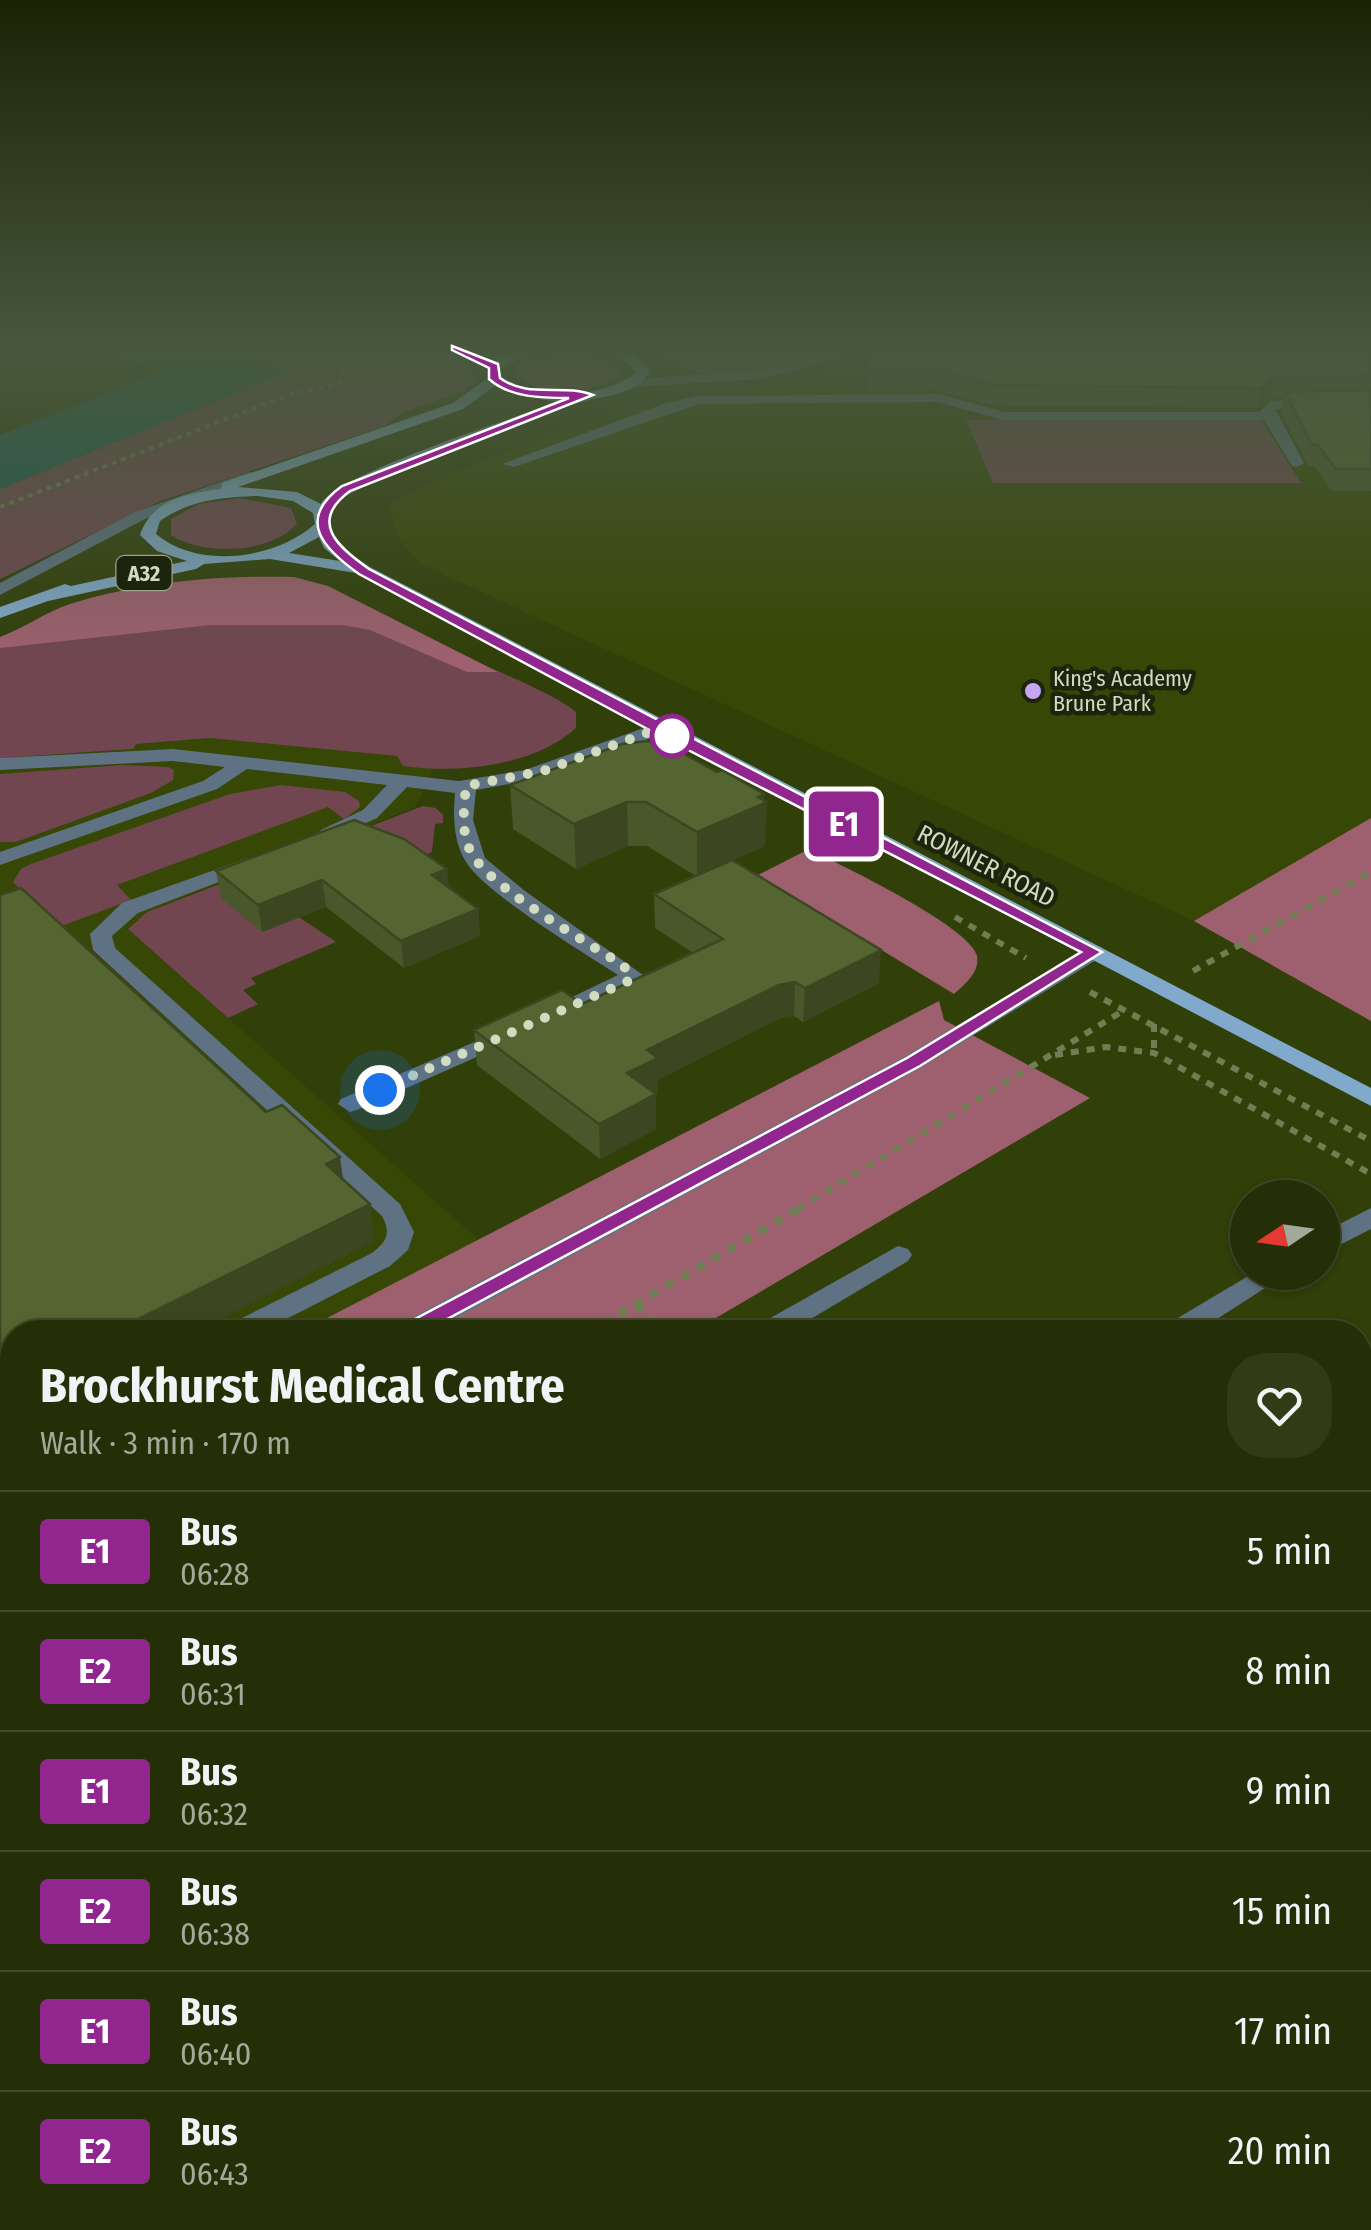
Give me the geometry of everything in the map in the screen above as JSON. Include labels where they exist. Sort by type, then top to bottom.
[{"type":"main road","points":[[323,452],[185,501],[152,519],[138,551],[246,557],[299,544],[323,521],[330,500],[366,479],[437,452]]},
{"type":"main road","points":[[185,501],[228,492],[272,492],[308,501],[323,521]]},
{"type":"main road","name":"ROWNER ROAD","points":[[323,521],[330,545],[364,571],[658,729],[1371,1098]]},
{"type":"main road","name":"A32","points":[[50,596],[138,551]]},
{"type":"main road","name":"ROWNER ROAD","points":[[246,557],[303,558],[364,571]]},
{"type":"main road","name":"A32","points":[[0,613],[141,573],[246,557]]},
{"type":"street","points":[[509,464],[542,452]]},
{"type":"street","points":[[1291,452],[1298,464]]},
{"type":"street","points":[[0,590],[141,514],[264,472]]},
{"type":"street","points":[[0,764],[159,755],[400,783],[466,786],[543,771],[658,729]]},
{"type":"street","points":[[0,859],[210,786],[245,762]]},
{"type":"street","points":[[310,840],[370,814],[400,783]]},
{"type":"street","points":[[350,1104],[631,980],[624,966],[517,896],[475,860],[463,820],[466,786]]},
{"type":"street","points":[[261,1320],[389,1254],[401,1242],[402,1224],[392,1210],[116,964],[100,939],[108,922],[130,908],[276,854]]},
{"type":"street","points":[[430,1320],[914,1062],[1094,952]]},
{"type":"street","points":[[1340,1235],[1371,1216]]},
{"type":"street","points":[[788,1320],[898,1255]]},
{"type":"street","points":[[1196,1320],[1247,1290]]},
{"type":"path","points":[[0,507],[143,452]]},
{"type":"path","points":[[1187,974],[1371,872]]},
{"type":"path","points":[[940,908],[988,939],[1371,1141]]},
{"type":"path","points":[[610,1320],[1140,1000]]},
{"type":"path","points":[[1154,1008],[1154,1053]]},
{"type":"path","points":[[1052,1055],[1106,1047],[1154,1053],[1371,1174]]},
{"type":"path","points":[[636,1306],[651,1320]]},
{"type":"shaded area","points":[[90,452],[307,452],[158,502],[0,579],[0,489]]},
{"type":"shaded area","name":"King's Academy Brune Park","points":[[505,452],[1371,452],[1371,818],[1226,903],[1371,1021],[1194,921],[421,564],[399,539],[389,505]]},
{"type":"shaded area","points":[[980,452],[1281,452],[1301,483],[993,483]]},
{"type":"shaded area","points":[[240,498],[291,508],[297,524],[270,541],[236,549],[201,546],[171,535],[171,519],[198,504]]},
{"type":"shaded area","points":[[294,577],[328,586],[498,672],[467,672],[370,630],[343,625],[211,625],[0,648],[0,637],[61,607],[97,596],[181,582]]},
{"type":"shaded area","points":[[242,619],[343,619],[376,625],[537,689],[576,712],[576,728],[539,751],[470,768],[403,766],[397,756],[210,738],[136,744],[133,749],[0,758],[0,643]]},
{"type":"shaded area","points":[[210,738],[397,756],[403,766],[433,769],[416,807],[147,912],[128,929],[480,1241],[324,1320],[0,1320],[0,758],[133,749],[136,744]]},
{"type":"shaded area","points":[[123,765],[168,767],[174,770],[173,780],[151,793],[16,842],[0,842],[0,774]]},
{"type":"shaded area","points":[[281,785],[345,792],[359,801],[360,807],[344,819],[328,807],[117,885],[131,900],[59,927],[13,882],[21,869],[31,864],[230,794]]},
{"type":"shaded area","points":[[423,806],[436,808],[443,815],[443,823],[435,824],[432,852],[299,917],[336,942],[251,978],[256,984],[243,990],[258,1004],[228,1018],[128,929],[147,912]]},
{"type":"shaded area","points":[[1371,818],[1371,1021],[1194,921]]},
{"type":"shaded area","points":[[809,849],[902,897],[952,929],[977,956],[971,977],[954,994],[758,875]]},
{"type":"shaded area","points":[[939,1001],[944,1020],[1090,1098],[712,1320],[323,1320]]},
{"type":"water","points":[[0,452],[90,452],[0,489]]},
{"type":"building","points":[[1323,452],[1371,452],[1371,469],[1336,469]]},
{"type":"building","points":[[622,744],[666,744],[717,772],[722,770],[764,794],[758,797],[767,802],[697,832],[646,802],[627,802],[574,824],[510,785]]},
{"type":"building","points":[[354,820],[404,839],[447,869],[432,875],[478,909],[401,941],[322,880],[258,905],[216,871]]},
{"type":"building","points":[[732,860],[881,950],[805,988],[795,982],[779,985],[647,1050],[658,1058],[627,1073],[656,1094],[599,1124],[474,1030],[562,990],[582,1004],[723,939],[654,894]]},
{"type":"building","points":[[21,888],[266,1112],[282,1105],[340,1157],[326,1164],[370,1204],[136,1320],[0,1320],[0,895]]},
{"type":"bus line","name":"E1","points":[[430,1320],[914,1062],[1094,952],[658,729],[364,571],[327,540],[323,525],[330,500],[366,479],[438,452]]},
{"type":"place","name":"King's Academy Brune Park","points":[[1033,691]]},
{"type":"route","points":[[380,1090],[631,980],[624,966],[517,896],[475,860],[463,820],[466,786],[543,771],[658,729],[672,736]]}]
